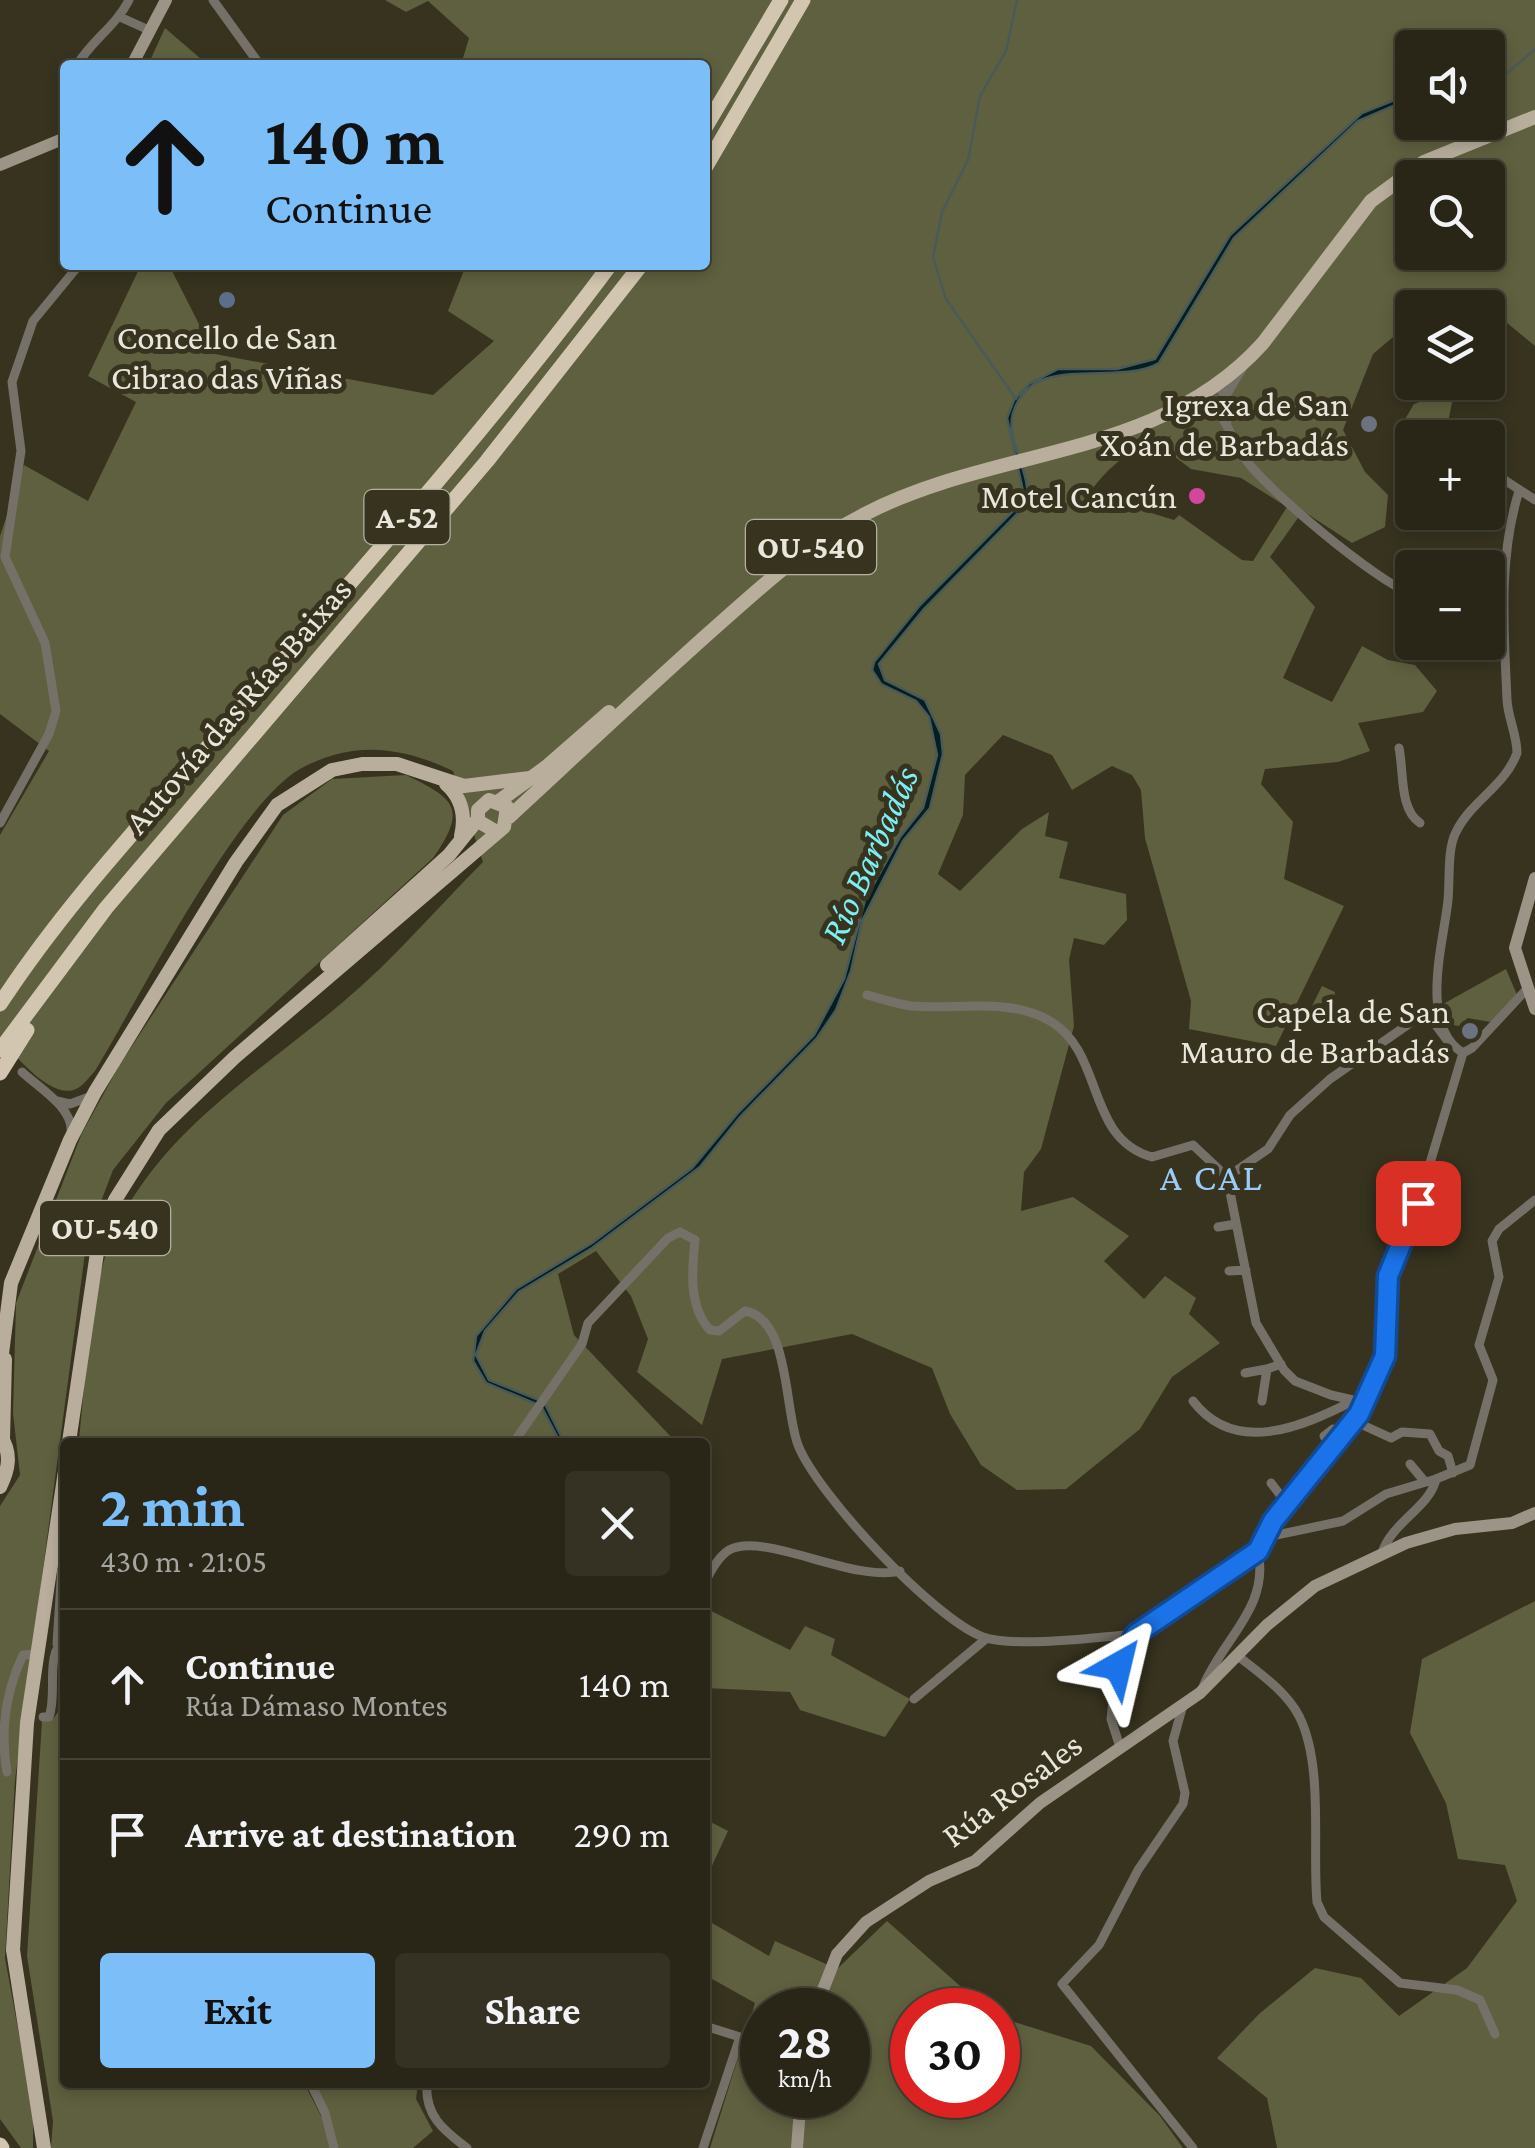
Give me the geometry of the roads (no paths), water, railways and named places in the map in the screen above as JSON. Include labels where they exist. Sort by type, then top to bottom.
[{"type":"highway","points":[[710,120],[781,0]]},
{"type":"highway","points":[[710,159],[803,0]]},
{"type":"highway","name":"Autovía das Rías Baixas","points":[[0,1004],[35,950],[105,863],[465,450],[606,270]]},
{"type":"highway","name":"Autovía das Rías Baixas","points":[[0,1050],[106,908],[510,434],[637,270]]},
{"type":"highway","points":[[0,1073],[182,817]]},
{"type":"main road","name":"OU-540","points":[[509,818],[795,556],[865,514],[966,478],[1093,445],[1195,400],[1246,362],[1371,201],[1424,162],[1535,116]]},
{"type":"main road","points":[[235,1057],[273,1014],[459,843],[484,802],[496,800],[530,778],[682,658]]},
{"type":"main road","points":[[0,1369],[11,1283],[70,1140],[94,1092],[236,862],[277,805],[332,770],[362,764],[397,764],[496,800],[509,818],[495,831],[484,829],[460,790]]},
{"type":"main road","points":[[460,790],[530,778]]},
{"type":"main road","points":[[459,843],[464,825],[460,790]]},
{"type":"main road","name":"OU-540","points":[[70,1438],[98,1246],[115,1200],[159,1130],[235,1057],[495,831]]},
{"type":"main road","points":[[0,1488],[8,1468],[2,1437],[3,1343]]},
{"type":"main road","points":[[44,2148],[13,1950],[27,1723],[60,1505]]},
{"type":"street","points":[[79,60],[92,42],[120,17],[129,0]]},
{"type":"street","points":[[135,60],[166,0]]},
{"type":"street","points":[[213,0],[256,60]]},
{"type":"street","points":[[120,17],[151,31]]},
{"type":"street","points":[[0,165],[60,140]]},
{"type":"street","points":[[0,823],[49,734],[56,711],[45,643],[5,557],[21,451],[12,382],[34,320],[75,270]]},
{"type":"street","points":[[1215,408],[1246,362]]},
{"type":"street","points":[[1218,384],[1228,424]]},
{"type":"street","points":[[1195,400],[1215,408],[1228,424],[1243,457],[1294,509],[1395,588]]},
{"type":"street","points":[[1505,481],[1527,496]]},
{"type":"street","points":[[1505,613],[1507,544],[1535,484]]},
{"type":"street","points":[[1460,1051],[1439,1006],[1438,961],[1453,837],[1464,818],[1504,776],[1517,753],[1507,706],[1505,660]]},
{"type":"street","points":[[1399,748],[1404,792],[1412,817],[1420,823]]},
{"type":"street","points":[[1535,878],[1516,935],[1518,966],[1530,987],[1535,1009]]},
{"type":"street","points":[[1120,1747],[1112,1720],[1116,1672],[1136,1634],[1258,1551],[1287,1504],[1366,1402],[1387,1347],[1388,1276],[1418,1203],[1460,1051],[1530,987]]},
{"type":"street","points":[[867,995],[910,1006],[1021,1010],[1052,1022],[1082,1054],[1098,1102],[1117,1136],[1152,1158],[1193,1145],[1227,1177],[1258,1327],[1295,1381],[1353,1402],[1366,1402]]},
{"type":"street","points":[[1227,1177],[1268,1149],[1290,1116],[1330,1079],[1423,1014],[1460,1051]]},
{"type":"street","points":[[22,1072],[54,1100],[82,1116]]},
{"type":"street","points":[[67,1108],[94,1092]]},
{"type":"street","points":[[67,1108],[72,1123],[70,1140]]},
{"type":"street","points":[[1267,1537],[1343,1521],[1386,1494],[1470,1465],[1492,1386],[1492,1371],[1479,1343],[1499,1277],[1492,1241],[1499,1228],[1535,1200]]},
{"type":"street","points":[[1218,1227],[1236,1224]]},
{"type":"street","points":[[517,1438],[582,1344],[588,1323],[668,1238],[680,1232],[695,1240],[695,1300],[700,1320],[710,1330],[718,1330],[744,1311],[766,1320],[778,1344],[792,1424],[815,1476],[900,1571],[948,1615],[987,1638],[1136,1634]]},
{"type":"street","points":[[1229,1270],[1246,1270]]},
{"type":"street","points":[[1244,1373],[1282,1364]]},
{"type":"street","points":[[1262,1400],[1267,1369]]},
{"type":"street","points":[[1193,1401],[1222,1428],[1276,1432],[1353,1402]]},
{"type":"street","points":[[1354,1421],[1391,1438],[1402,1432],[1430,1434],[1439,1451],[1448,1456],[1453,1472]]},
{"type":"street","points":[[1382,1553],[1414,1508],[1432,1492],[1431,1480],[1410,1464]]},
{"type":"street","points":[[1271,1483],[1287,1504]]},
{"type":"street","name":"Rúa Rosales","points":[[823,1988],[837,1954],[866,1922],[914,1890],[975,1861],[1030,1810],[1200,1693],[1291,1603],[1343,1570],[1431,1534],[1512,1523],[1535,1512]]},
{"type":"street","points":[[710,1574],[722,1555],[743,1546],[872,1574],[900,1571]]},
{"type":"street","points":[[1200,1693],[1220,1650],[1256,1602],[1260,1579],[1258,1551]]},
{"type":"street","points":[[52,1561],[60,1564]]},
{"type":"street","points":[[914,1700],[987,1638]]},
{"type":"street","points":[[43,1717],[48,1717],[54,1703],[60,1650]]},
{"type":"street","points":[[7,1772],[2,1738],[14,1713],[7,1689],[22,1654],[38,1654]]},
{"type":"street","points":[[1238,1656],[1300,1718],[1314,1800],[1317,1902],[1324,1917],[1400,1983],[1456,1990],[1480,2000],[1495,2034]]},
{"type":"street","points":[[1184,1704],[1173,1741],[1186,1793],[1183,1804],[1138,1870],[1098,1945],[1062,1984],[1194,2148]]},
{"type":"street","points":[[703,2148],[740,2037],[710,2028]]},
{"type":"street","points":[[313,2088],[325,2113],[334,2148]]},
{"type":"street","points":[[427,2088],[426,2097],[438,2126],[467,2148]]},
{"type":"street","points":[[796,2148],[798,2118]]},
{"type":"water","points":[[1395,100],[1395,105],[1358,121],[1234,238],[1159,363],[1141,370],[1056,376],[1038,382],[1023,394],[1012,424],[1026,482],[1026,505],[924,609],[879,664],[885,680],[925,700],[941,734],[943,754],[930,808],[903,841],[862,921],[851,971],[836,1010],[817,1038],[740,1117],[700,1167],[592,1248],[519,1292],[485,1331],[476,1355],[489,1380],[544,1402],[562,1438],[558,1438],[541,1406],[486,1383],[473,1361],[476,1336],[516,1289],[592,1243],[692,1168],[737,1114],[814,1035],[844,979],[865,900],[900,837],[923,808],[937,755],[929,717],[916,701],[881,684],[872,670],[874,662],[920,605],[1021,503],[1023,491],[1007,418],[1014,400],[1029,384],[1058,369],[1117,369],[1155,359],[1230,235],[1362,113]]},
{"type":"waterway","points":[[1016,399],[946,299],[933,257],[942,212],[968,160],[980,96],[1006,51],[1017,0]]},
{"type":"waterway","name":"Río Barbadás","points":[[1505,75],[1535,49]]},
{"type":"place","name":"Concello de San Cibrao das Viñas","points":[[227,300]]},
{"type":"place","name":"Igrexa de San Xoán de Barbadás","points":[[1369,424]]},
{"type":"place","name":"Motel Cancún","points":[[1197,496]]},
{"type":"place","name":"Capela de San Mauro de Barbadás","points":[[1470,1031]]},
{"type":"district","name":"A CAL","points":[[1212,1177]]}]
